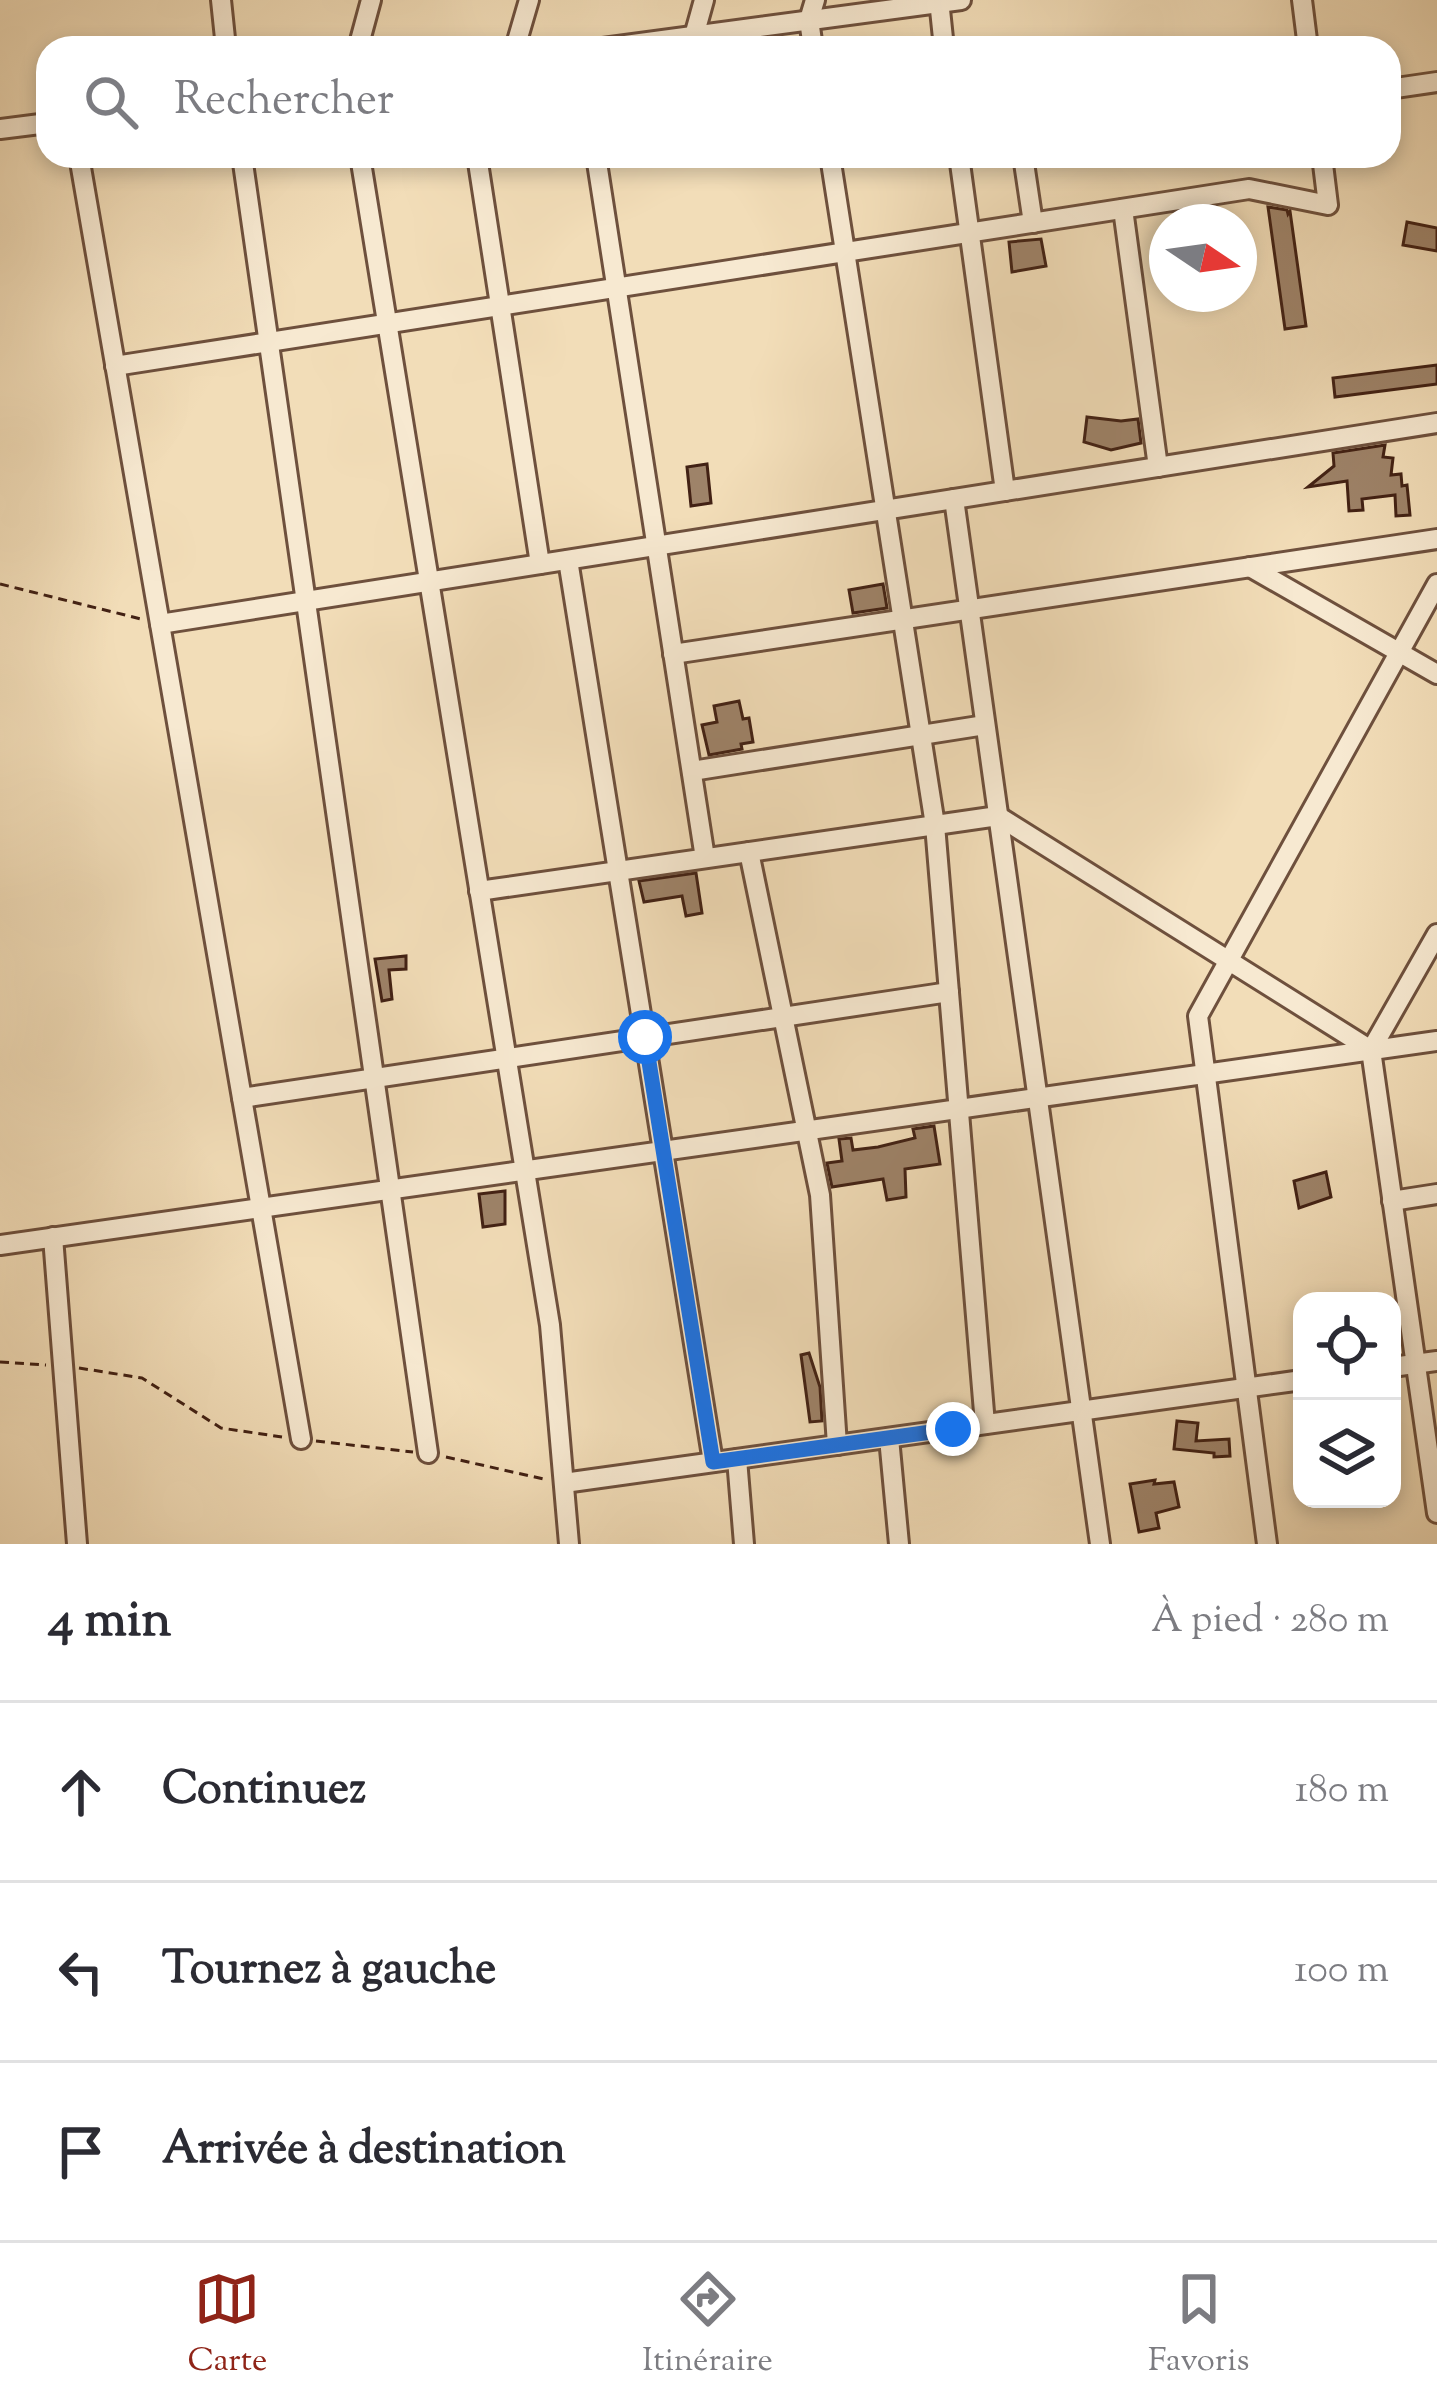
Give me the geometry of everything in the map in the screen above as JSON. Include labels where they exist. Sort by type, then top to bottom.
[{"type":"street","points":[[221,0],[225,36]]},
{"type":"street","points":[[361,36],[371,0]]},
{"type":"street","points":[[518,36],[529,0]]},
{"type":"street","points":[[704,0],[694,36],[961,0]]},
{"type":"street","points":[[811,36],[809,20],[815,0]]},
{"type":"street","points":[[1302,0],[1306,36]]},
{"type":"street","points":[[939,2],[943,36]]},
{"type":"street","points":[[1401,87],[1437,82]]},
{"type":"street","points":[[0,129],[36,124]]},
{"type":"street","points":[[81,168],[301,1439]]},
{"type":"street","points":[[244,168],[428,1453]]},
{"type":"street","points":[[362,168],[550,1325],[569,1544]]},
{"type":"street","points":[[479,168],[540,564]]},
{"type":"street","points":[[598,168],[705,858]]},
{"type":"street","points":[[832,168],[935,825],[986,1424]]},
{"type":"street","points":[[961,168],[1005,491]]},
{"type":"street","points":[[1024,168],[1033,223]]},
{"type":"street","points":[[115,365],[1249,189],[1328,205],[1323,168]]},
{"type":"street","points":[[1123,209],[1158,467]]},
{"type":"street","points":[[160,624],[1437,423]]},
{"type":"street","points":[[954,499],[1100,1544]]},
{"type":"street","points":[[673,654],[1437,539]]},
{"type":"street","points":[[568,560],[713,1462]]},
{"type":"street","points":[[1250,567],[1437,674]]},
{"type":"street","points":[[1267,1544],[1198,1016],[1437,584]]},
{"type":"street","points":[[692,771],[986,725]]},
{"type":"street","points":[[479,891],[998,816],[1371,1050]]},
{"type":"street","points":[[749,852],[820,1195],[837,1445]]},
{"type":"street","points":[[1437,934],[1371,1050],[1437,1513]]},
{"type":"street","points":[[242,1098],[949,992]]},
{"type":"street","points":[[0,1245],[1437,1041]]},
{"type":"street","points":[[1392,1201],[1437,1195]]},
{"type":"street","points":[[53,1237],[77,1544]]},
{"type":"street","points":[[1401,1366],[1437,1361]]},
{"type":"street","points":[[564,1484],[1293,1381]]},
{"type":"street","points":[[889,1438],[899,1544]]},
{"type":"street","points":[[737,1459],[744,1544]]},
{"type":"path","points":[[0,584],[160,624]]},
{"type":"building","points":[[1268,207],[1290,211],[1306,326],[1285,329]]},
{"type":"building","points":[[1407,222],[1437,228],[1437,251],[1403,245]]},
{"type":"building","points":[[1041,239],[1046,266],[1012,272],[1009,242]]},
{"type":"building","points":[[1437,365],[1437,384],[1335,397],[1333,378]]},
{"type":"building","points":[[1087,417],[1138,419],[1141,443],[1111,450],[1084,442]]},
{"type":"building","points":[[1385,445],[1383,457],[1393,458],[1391,475],[1401,474],[1402,486],[1407,485],[1410,515],[1396,516],[1395,495],[1362,499],[1363,510],[1349,511],[1347,481],[1308,487],[1334,466],[1333,453]]},
{"type":"building","points":[[707,464],[711,503],[691,506],[687,467]]},
{"type":"building","points":[[883,584],[887,608],[853,613],[849,590]]},
{"type":"building","points":[[739,701],[743,719],[749,718],[753,742],[709,755],[702,725],[717,722],[714,706]]},
{"type":"building","points":[[696,873],[702,913],[686,916],[682,896],[644,902],[639,881]]},
{"type":"building","points":[[406,956],[406,969],[389,970],[392,999],[382,1001],[375,959]]},
{"type":"building","points":[[934,1126],[940,1164],[905,1169],[906,1197],[887,1200],[883,1179],[832,1187],[827,1163],[842,1161],[839,1139],[851,1138],[853,1150],[878,1147],[915,1138],[913,1129]]},
{"type":"building","points":[[1326,1172],[1331,1197],[1299,1208],[1294,1181]]},
{"type":"building","points":[[505,1191],[505,1224],[483,1227],[479,1194]]},
{"type":"building","points":[[809,1353],[820,1387],[822,1421],[810,1422],[801,1355]]},
{"type":"building","points":[[1177,1421],[1198,1423],[1196,1441],[1229,1439],[1230,1456],[1174,1449]]},
{"type":"building","points":[[1155,1480],[1154,1484],[1174,1482],[1179,1507],[1156,1513],[1159,1528],[1139,1532],[1130,1484]]},
{"type":"route","points":[[645,1037],[713,1462],[953,1429]]}]
